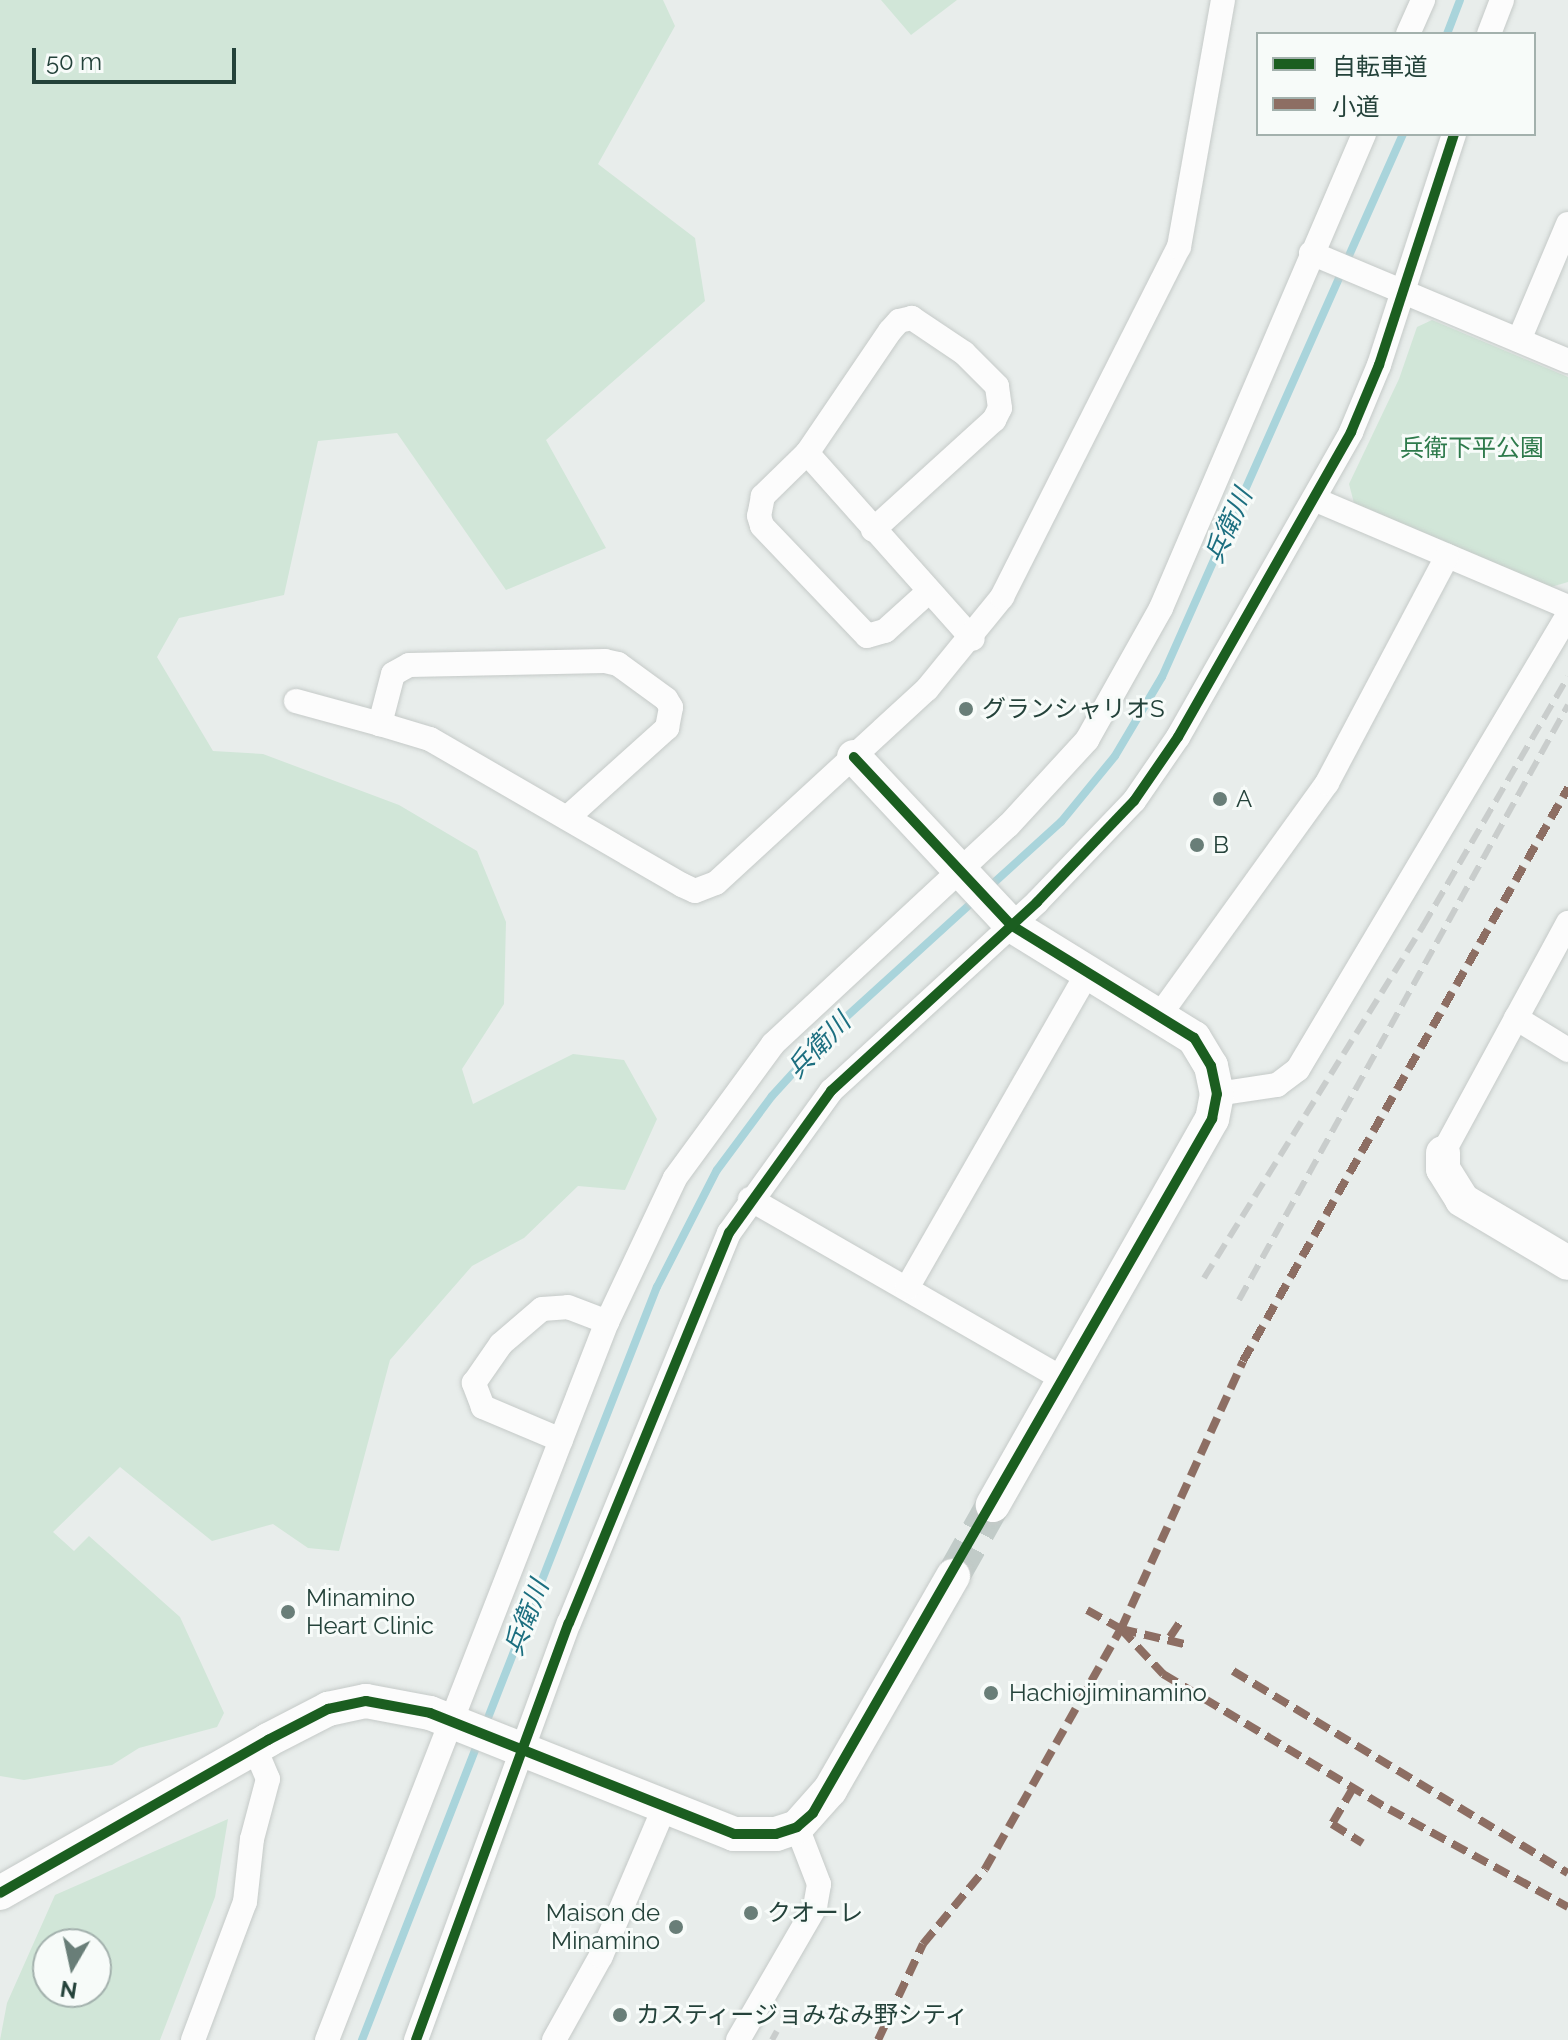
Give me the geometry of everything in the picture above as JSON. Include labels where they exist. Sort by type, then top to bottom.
[{"type":"street","points":[[296,701],[430,739],[682,885],[706,890],[854,757],[973,639],[1002,597],[1179,247],[1223,0]]},
{"type":"street","points":[[1409,32],[1423,0]]},
{"type":"street","points":[[1490,32],[1502,0]]},
{"type":"street","points":[[416,2040],[482,1733],[561,1440],[607,1322],[675,1178],[773,1044],[962,877],[1054,781],[1116,695],[1168,594],[1317,256],[1363,136]]},
{"type":"street","points":[[327,2040],[750,1199],[831,1091],[1004,918],[1134,801],[1178,737],[1316,500],[1367,398],[1453,136]]},
{"type":"street","points":[[1519,340],[1568,224]]},
{"type":"street","points":[[1317,256],[1568,361]]},
{"type":"street","points":[[873,530],[994,420],[1000,408],[997,386],[923,321],[899,321],[829,414],[807,453],[763,496],[762,526],[867,636],[885,631],[928,592]]},
{"type":"street","points":[[807,453],[973,639]]},
{"type":"street","points":[[1316,500],[1568,607]]},
{"type":"street","points":[[1159,1016],[1327,783],[1447,556]]},
{"type":"street","points":[[1217,1094],[1277,1085],[1298,1069],[1568,615]]},
{"type":"street","points":[[380,724],[393,674],[409,665],[618,664],[666,699],[671,717],[667,728],[567,818]]},
{"type":"street","points":[[854,757],[962,877],[1004,918],[1087,974],[1194,1038],[1211,1066],[1217,1094],[1212,1119],[993,1505]]},
{"type":"street","points":[[1568,923],[1443,1153],[1443,1169],[1462,1200],[1568,1263]]},
{"type":"street","points":[[907,1288],[1087,974]]},
{"type":"street","points":[[1516,1018],[1568,1050]]},
{"type":"street","points":[[750,1199],[1065,1380]]},
{"type":"street","points":[[561,1440],[483,1407],[474,1383],[501,1344],[542,1309],[568,1307],[607,1322]]},
{"type":"street","points":[[0,1893],[328,1709],[366,1701],[407,1705],[745,1836],[797,1827],[830,1790],[953,1576]]},
{"type":"street","points":[[193,2040],[245,1902],[254,1827],[268,1787],[268,1771],[255,1748]]},
{"type":"street","points":[[554,2040],[601,1956],[665,1806]]},
{"type":"street","points":[[738,2040],[815,1907],[819,1884],[797,1827]]},
{"type":"green space","points":[[0,0],[663,0],[675,26],[598,164],[695,238],[705,301],[546,440],[606,548],[506,590],[397,433],[318,441],[284,595],[179,618],[157,657],[213,751],[263,754],[399,805],[477,851],[506,922],[504,1004],[462,1069],[473,1104],[573,1054],[624,1060],[657,1119],[625,1190],[578,1186],[524,1238],[472,1266],[390,1360],[339,1551],[308,1548],[273,1524],[212,1541],[120,1467],[53,1532],[74,1551],[89,1536],[180,1617],[224,1713],[217,1727],[139,1748],[112,1765],[24,1780],[0,1776]]},
{"type":"green space","points":[[881,0],[957,0],[911,35]]},
{"type":"green space","name":"兵衛下平公園","points":[[1432,320],[1568,377],[1568,582],[1551,587],[1354,503],[1349,484],[1399,379],[1417,327]]},
{"type":"green space","points":[[228,1819],[215,1897],[160,2040],[0,2040],[7,2003],[32,1947],[32,2008],[112,2008],[112,1928],[40,1928],[55,1895]]},
{"type":"waterway","name":"兵衛川","points":[[1448,32],[1460,0]]},
{"type":"waterway","name":"兵衛川","points":[[987,889],[1061,822],[1115,756],[1162,677],[1402,136]]},
{"type":"waterway","name":"兵衛川","points":[[484,1728],[657,1287],[717,1170],[772,1096],[834,1028],[977,898]]},
{"type":"waterway","name":"兵衛川","points":[[362,2040],[479,1740]]},
{"type":"tunnel","points":[[953,1576],[993,1505]]},
{"type":"railway","points":[[1204,1278],[1423,926],[1568,677]]},
{"type":"railway","points":[[1239,1300],[1568,705]]},
{"type":"railway","points":[[772,2040],[777,2031]]},
{"type":"marked path","points":[[878,2040],[923,1944],[985,1869],[1121,1629],[1243,1361],[1568,788]]},
{"type":"marked path","points":[[1087,1610],[1121,1629],[1188,1645]]},
{"type":"marked path","points":[[1170,1637],[1180,1622]]},
{"type":"marked path","points":[[1121,1629],[1163,1674],[1389,1809],[1568,1907]]},
{"type":"marked path","points":[[1233,1671],[1568,1873]]},
{"type":"marked path","points":[[1353,1788],[1332,1824],[1362,1843]]},
{"type":"cycle path","points":[[416,2040],[569,1623],[729,1233],[831,1091],[1037,902],[1134,801],[1178,737],[1351,432],[1379,365],[1453,136]]},
{"type":"cycle path","points":[[0,1893],[268,1740],[328,1709],[366,1701],[430,1713],[734,1834],[776,1834],[797,1827],[813,1813],[1212,1119],[1217,1094],[1211,1066],[1194,1038],[1011,925],[854,757]]},
{"type":"place","name":"グランシャリオS","points":[[966,709]]},
{"type":"place","name":"A","points":[[1220,799]]},
{"type":"place","name":"B","points":[[1197,845]]},
{"type":"place","name":"Minamino Heart Clinic","points":[[288,1612]]},
{"type":"place","name":"Hachiojiminamino","points":[[991,1693]]},
{"type":"place","name":"クオーレ","points":[[751,1913]]},
{"type":"place","name":"Maison de Minamino","points":[[676,1927]]},
{"type":"place","name":"カスティージョみなみ野シティ","points":[[620,2015]]}]
